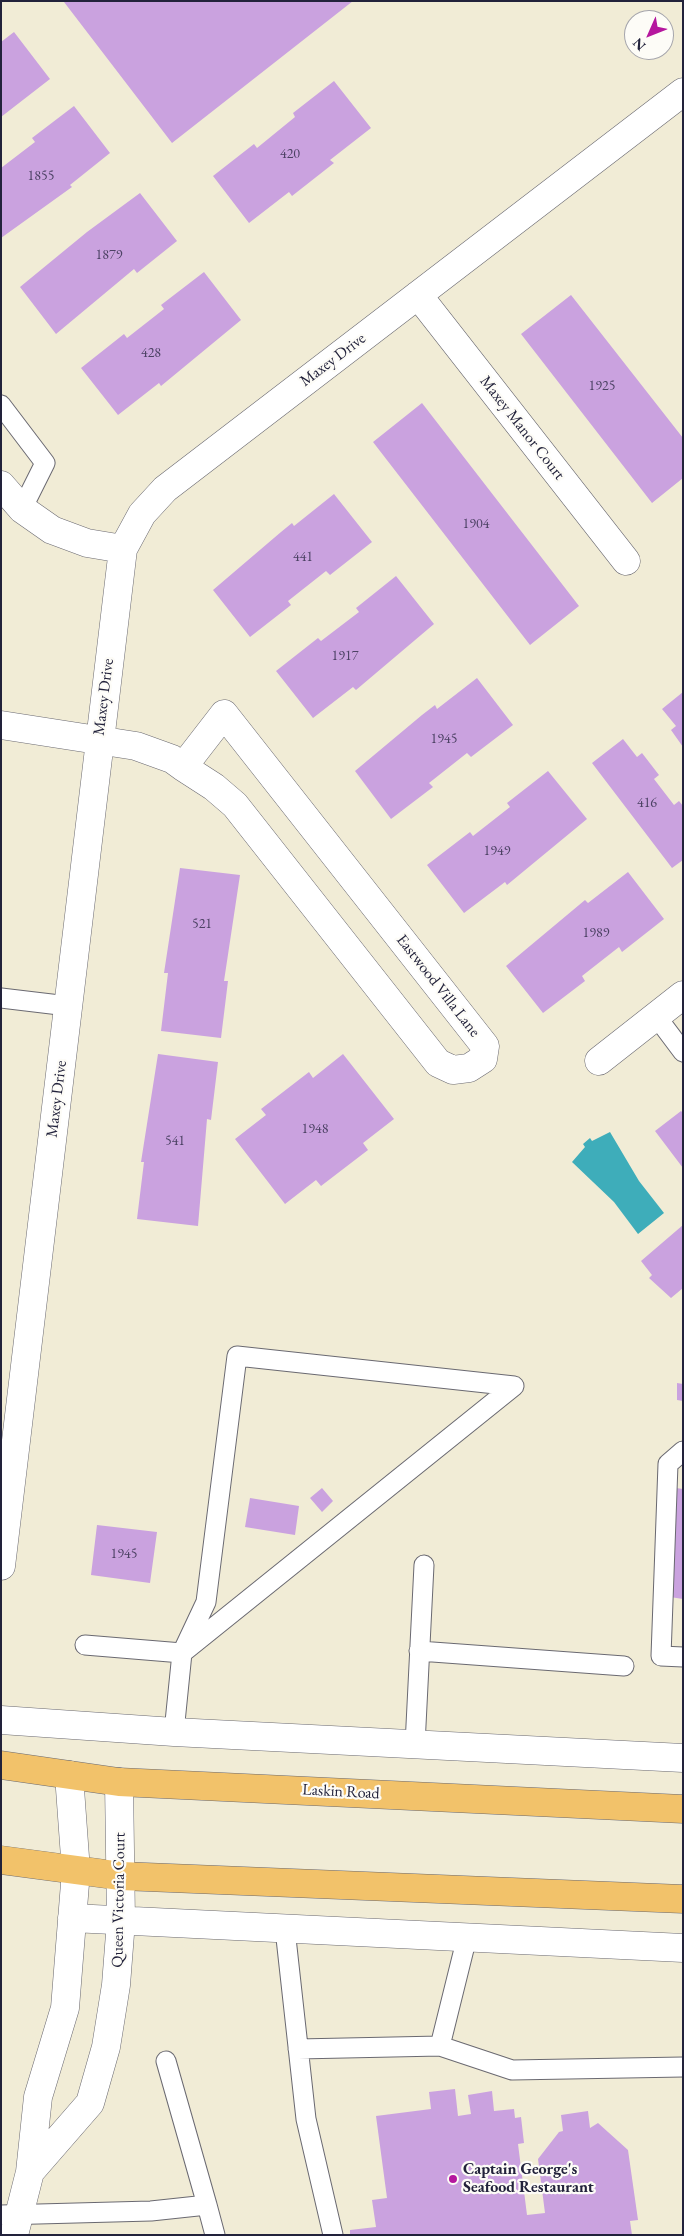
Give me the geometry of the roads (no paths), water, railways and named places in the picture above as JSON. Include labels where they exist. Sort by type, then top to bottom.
[{"type":"main road","name":"Laskin Road","points":[[1,1765],[119,1782],[683,1809]]},
{"type":"main road","points":[[1,1860],[121,1876],[683,1899]]},
{"type":"street","name":"Maxey Drive","points":[[1,1566],[98,741],[123,548],[142,514],[165,489],[683,92]]},
{"type":"street","name":"Maxey Manor Court","points":[[418,295],[626,561]]},
{"type":"street","points":[[1,485],[22,510],[61,533],[87,543],[123,548]]},
{"type":"street","name":"Eastwood Villa Lane","points":[[1,725],[136,746],[172,759],[214,787],[235,805],[438,1063],[453,1070],[469,1068],[483,1058],[485,1046],[224,714],[183,766]]},
{"type":"street","points":[[599,1061],[683,995]]},
{"type":"street","points":[[1,1720],[174,1732],[683,1758]]},
{"type":"street","name":"Queen Victoria Court","points":[[11,2221],[30,2172],[38,2097],[65,2008],[76,1871],[69,1774]]},
{"type":"street","name":"Queen Victoria Court","points":[[30,2172],[90,2103],[106,2047],[116,1985],[121,1921],[119,1782]]},
{"type":"street","points":[[72,1918],[683,1948]]},
{"type":"lane","points":[[1,405],[45,463],[22,510]]},
{"type":"lane","points":[[1,998],[68,1006]]},
{"type":"lane","points":[[656,1016],[683,1052]]},
{"type":"lane","points":[[85,1645],[182,1653],[514,1386],[237,1356],[206,1602],[182,1653],[174,1732]]},
{"type":"lane","points":[[683,1451],[668,1464],[661,1656],[683,1657]]},
{"type":"lane","points":[[415,1745],[424,1565]]},
{"type":"lane","points":[[419,1651],[624,1666]]},
{"type":"lane","points":[[285,1929],[306,2119],[333,2235]]},
{"type":"lane","points":[[440,2046],[467,1937]]},
{"type":"lane","points":[[298,2049],[440,2046],[512,2070],[683,2067]]},
{"type":"lane","points":[[166,2061],[214,2235]]},
{"type":"lane","points":[[11,2221],[152,2211],[206,2205]]},
{"type":"water","points":[[610,1132],[639,1181],[664,1213],[638,1234],[614,1202],[572,1162],[585,1147],[583,1144],[590,1138],[592,1141]]},
{"type":"place","name":"Captain George's Seafood Restaurant","points":[[453,2179]]}]
